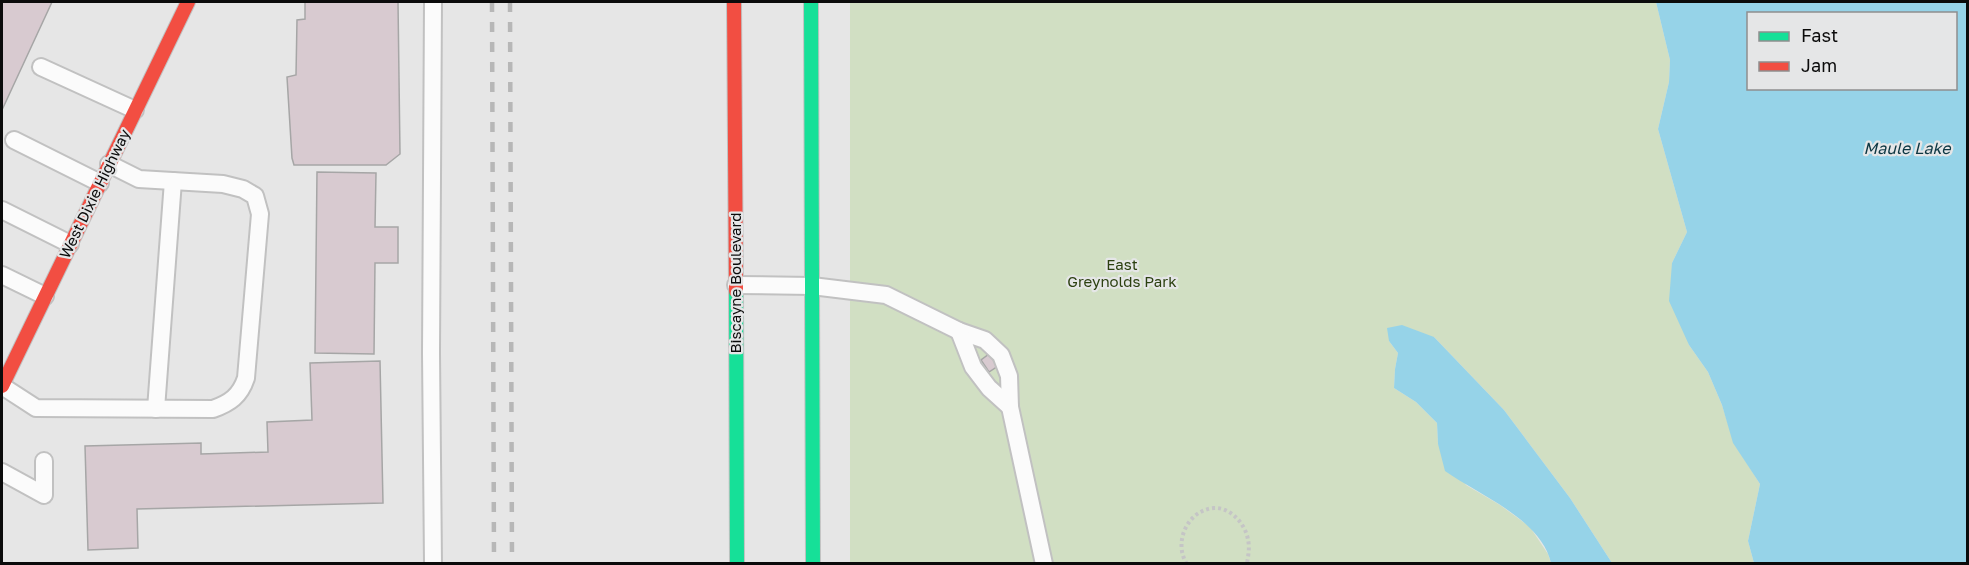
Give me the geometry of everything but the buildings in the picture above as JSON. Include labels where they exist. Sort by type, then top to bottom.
[{"type":"main road","name":"West Dixie Highway","points":[[2,386],[188,2]]},
{"type":"main road","name":"Biscayne Boulevard","points":[[734,2],[737,564]]},
{"type":"main road","points":[[811,2],[813,564]]},
{"type":"lane","points":[[432,564],[433,2]]},
{"type":"lane","points":[[41,67],[135,110]]},
{"type":"lane","points":[[14,140],[100,183]]},
{"type":"lane","points":[[2,386],[36,408],[213,409],[230,403],[242,390],[246,378],[260,214],[255,196],[243,189],[224,184],[139,179],[109,164]]},
{"type":"lane","points":[[156,409],[173,181]]},
{"type":"lane","points":[[2,210],[70,244]]},
{"type":"lane","points":[[2,275],[45,296]]},
{"type":"lane","points":[[736,285],[812,286],[886,295],[959,331],[985,340],[1001,355],[1009,376],[1010,407],[1044,564]]},
{"type":"lane","points":[[959,331],[973,367],[989,388],[1010,407]]},
{"type":"lane","points":[[2,472],[44,495],[45,461]]},
{"type":"path","points":[[1187,564],[1179,545],[1184,530],[1193,518],[1215,508],[1225,510],[1236,517],[1245,529],[1248,540],[1247,564]]},
{"type":"green space","name":"East Greynolds Park","points":[[850,2],[1656,2],[1670,60],[1669,82],[1658,129],[1687,232],[1672,263],[1689,345],[1708,372],[1734,443],[1760,484],[1748,541],[1754,563],[1612,563],[1570,498],[1504,410],[1434,337],[1389,341],[1398,353],[1394,388],[1416,402],[1437,423],[1438,444],[1466,485],[1500,505],[1530,527],[1548,554],[1551,563],[850,564]]},
{"type":"water","name":"Maule Lake","points":[[1656,2],[1967,2],[1967,563],[1754,563],[1748,541],[1760,484],[1733,443],[1722,405],[1708,372],[1689,345],[1669,301],[1672,263],[1687,232],[1658,129],[1669,82],[1670,60]]},
{"type":"water","points":[[1402,325],[1434,337],[1504,410],[1570,498],[1612,563],[1551,563],[1545,547],[1522,521],[1507,509],[1445,471],[1438,444],[1437,423],[1416,402],[1394,388],[1398,353],[1389,341],[1387,328]]},
{"type":"railway","points":[[492,2],[494,564]]},
{"type":"railway","points":[[510,2],[512,564]]},
{"type":"traffic: fast","points":[[811,2],[813,564]]},
{"type":"traffic: fast","points":[[736,291],[737,564]]},
{"type":"traffic: jam","points":[[2,386],[188,2]]},
{"type":"traffic: jam","points":[[734,2],[736,291]]}]
